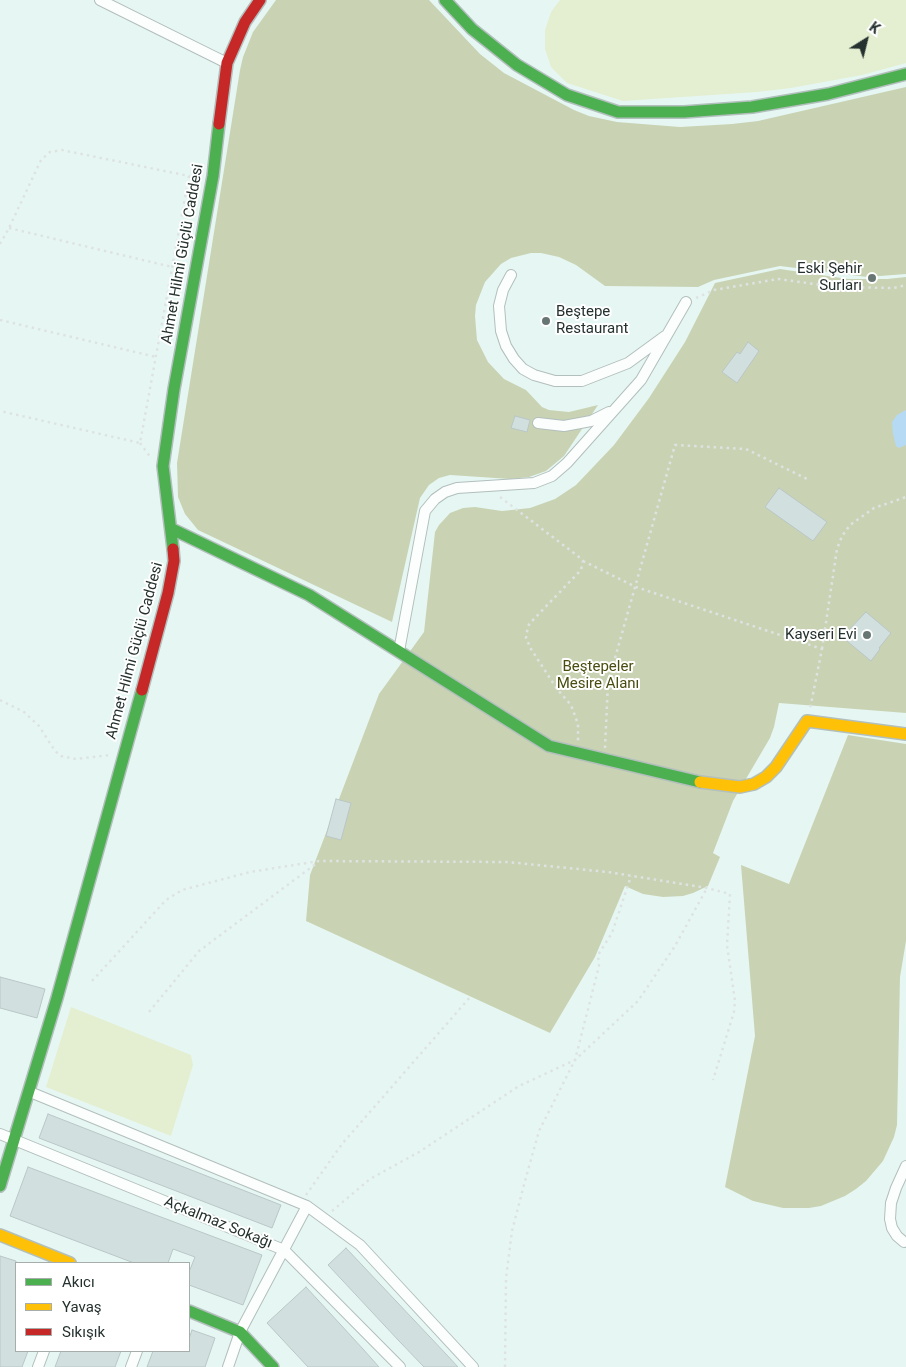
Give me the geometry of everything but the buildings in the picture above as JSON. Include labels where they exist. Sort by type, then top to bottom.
[{"type":"street","points":[[100,0],[227,63]]},
{"type":"street","name":"Ahmet Hilmi Güçlü Caddesi","points":[[0,1186],[58,998],[168,593],[174,562],[172,529],[163,466],[174,389],[213,176],[227,63],[244,22],[260,0]]},
{"type":"street","points":[[445,0],[472,29],[517,65],[567,95],[618,112],[684,112],[752,107],[828,94],[906,74]]},
{"type":"street","points":[[511,275],[503,290],[499,306],[501,331],[506,346],[514,360],[534,375],[555,381],[582,380],[628,363],[668,334]]},
{"type":"street","points":[[398,651],[425,511],[435,499],[445,492],[457,488],[534,483],[552,476],[567,463],[641,380],[686,302]]},
{"type":"street","points":[[538,423],[564,426],[591,421],[615,410]]},
{"type":"street","points":[[172,529],[309,595],[549,746],[708,784],[740,787],[754,784],[766,777],[776,767],[807,721],[906,734]]},
{"type":"street","points":[[30,1092],[304,1204],[360,1245],[473,1367]]},
{"type":"street","name":"Açkalmaz Sokağı","points":[[0,1134],[284,1250],[400,1367]]},
{"type":"street","points":[[904,1242],[892,1228],[890,1219],[896,1188],[906,1166]]},
{"type":"street","points":[[228,1367],[240,1332],[284,1250],[304,1204]]},
{"type":"street","points":[[0,1235],[68,1262]]},
{"type":"street","points":[[190,1311],[240,1332],[273,1367]]},
{"type":"street","points":[[38,1367],[44,1352]]},
{"type":"street","points":[[131,1367],[137,1352]]},
{"type":"path","points":[[0,244],[41,160],[50,152],[62,150],[189,176],[140,444],[0,411]]},
{"type":"path","points":[[9,228],[172,267]]},
{"type":"path","points":[[686,302],[714,290],[778,279],[836,287],[894,288],[906,285]]},
{"type":"path","points":[[0,320],[156,357]]},
{"type":"path","points":[[605,759],[608,683],[675,445],[746,449],[809,480]]},
{"type":"path","points":[[485,486],[582,561],[636,587],[822,649]]},
{"type":"path","points":[[807,721],[822,649],[837,549],[842,536],[850,525],[874,508],[906,497]]},
{"type":"path","points":[[576,752],[579,738],[578,724],[571,705],[527,644],[526,638],[528,626],[581,570],[582,561]]},
{"type":"path","points":[[0,700],[24,712],[39,726],[55,751],[61,756],[76,760],[124,753]]},
{"type":"path","points":[[149,1012],[199,951],[319,861]]},
{"type":"path","points":[[92,982],[166,900],[182,890],[250,872],[319,861],[507,862],[608,872],[707,888],[730,894],[727,945],[735,1001],[734,1012],[713,1080]]},
{"type":"path","points":[[505,1367],[506,1278],[512,1230],[539,1131],[575,1060],[599,966],[598,955],[612,933],[631,876]]},
{"type":"path","points":[[324,1218],[370,1179],[419,1152],[519,1086],[575,1060],[638,1001],[675,946],[707,888]]},
{"type":"path","points":[[304,1204],[342,1144],[471,996]]},
{"type":"green space","points":[[276,0],[429,0],[480,54],[504,73],[574,110],[589,116],[617,122],[680,127],[758,121],[906,87],[906,274],[867,277],[780,266],[714,280],[698,287],[605,286],[576,265],[559,257],[541,253],[531,253],[511,258],[501,264],[485,282],[476,305],[477,340],[488,362],[504,379],[526,390],[542,407],[549,410],[569,412],[598,405],[564,456],[546,471],[529,477],[510,479],[450,475],[439,478],[429,485],[420,498],[392,622],[198,530],[185,514],[178,497],[177,463],[240,70],[253,32]]},
{"type":"green space","points":[[560,0],[906,0],[906,63],[862,75],[791,88],[623,101],[567,83],[551,67],[545,49],[545,30],[551,12]]},
{"type":"green space","name":"Beştepeler Mesire Alanı","points":[[780,269],[848,279],[906,277],[906,713],[779,703],[770,738],[733,801],[713,853],[720,857],[708,886],[683,896],[663,897],[643,894],[625,886],[595,957],[550,1033],[306,921],[310,875],[379,694],[424,632],[435,532],[439,525],[450,513],[463,508],[475,507],[502,511],[530,508],[555,499],[576,485],[614,445],[649,398],[685,342],[715,283]]},
{"type":"green space","points":[[848,735],[906,744],[906,941],[900,977],[897,1125],[894,1137],[883,1161],[866,1181],[856,1189],[821,1206],[783,1208],[753,1201],[725,1187],[755,1036],[741,865],[789,884]]},
{"type":"green space","points":[[71,1007],[191,1055],[193,1065],[171,1136],[46,1087]]},
{"type":"water","points":[[906,410],[906,445],[899,448],[896,446],[892,422],[897,415]]},
{"type":"traffic: fast","points":[[445,0],[472,29],[517,65],[567,95],[618,112],[684,112],[752,107],[828,94],[906,74]]},
{"type":"traffic: fast","points":[[173,549],[163,466],[174,389],[213,176],[219,124]]},
{"type":"traffic: fast","points":[[172,529],[309,595],[549,746],[700,782]]},
{"type":"traffic: fast","points":[[0,1186],[57,998],[142,690]]},
{"type":"traffic: fast","points":[[190,1311],[240,1332],[273,1367]]},
{"type":"traffic: slow","points":[[700,782],[740,787],[754,784],[766,777],[776,767],[807,721],[906,734]]},
{"type":"traffic: slow","points":[[0,1235],[68,1262]]},
{"type":"traffic: jam","points":[[219,124],[227,63],[245,22],[260,0]]},
{"type":"traffic: jam","points":[[142,690],[168,593],[174,561],[173,549]]},
{"type":"place","name":"Eski Şehir Surları","points":[[872,278]]},
{"type":"place","name":"Beştepe Restaurant","points":[[546,321]]},
{"type":"place","name":"Kayseri Evi","points":[[867,635]]}]
